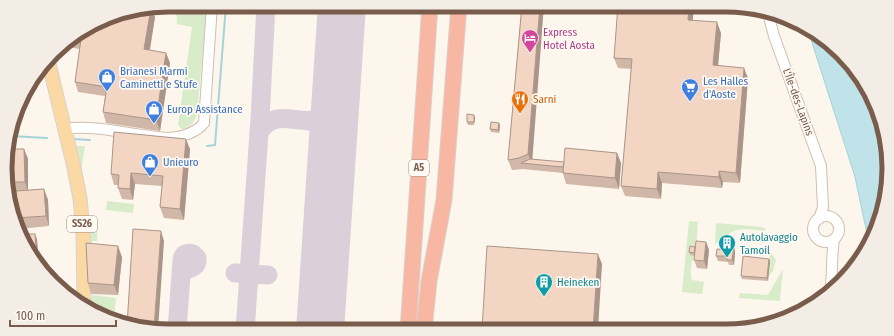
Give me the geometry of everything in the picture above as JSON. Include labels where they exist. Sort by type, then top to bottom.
[{"type":"highway","name":"A5","points":[[408,324],[430,12]]},
{"type":"highway","name":"A5","points":[[418,324],[440,12]]},
{"type":"highway","points":[[425,324],[429,281],[444,200],[458,12]]},
{"type":"main road","name":"SS26","points":[[50,67],[65,129],[64,145],[74,223],[76,294]]},
{"type":"main road","name":"SS26","points":[[43,75],[77,184],[82,215],[84,300]]},
{"type":"street","points":[[65,129],[75,127],[168,138],[188,134],[199,129],[204,123],[212,12]]},
{"type":"street","name":"L'Île-des-Lapins","points":[[769,18],[821,166],[823,207],[819,219],[814,225],[813,232],[817,238],[829,241]]},
{"type":"street","name":"L'Île-des-Lapins","points":[[823,195],[828,213],[837,222],[839,229],[838,234],[829,241]]},
{"type":"street","points":[[819,219],[825,216],[832,218]]},
{"type":"street","name":"L'Île-des-Lapins","points":[[829,241],[832,250],[832,282]]},
{"type":"green space","points":[[176,12],[206,12],[197,115],[194,121],[186,129],[181,128],[178,125],[192,27],[177,24]]},
{"type":"green space","points":[[73,146],[85,146],[81,171],[79,169]]},
{"type":"green space","points":[[107,201],[134,204],[133,213],[106,210]]},
{"type":"green space","points":[[87,219],[94,219],[98,224],[97,241],[92,241],[92,250],[90,250]]},
{"type":"green space","points":[[689,221],[698,222],[696,249],[690,255],[695,256],[691,267],[691,274],[692,280],[704,282],[702,294],[682,292]]},
{"type":"green space","points":[[716,223],[762,227],[766,229],[764,231],[748,229],[737,230],[728,234],[715,244]]},
{"type":"green space","points":[[770,251],[776,260],[773,271],[768,277]]},
{"type":"green space","points":[[783,269],[780,301],[739,298],[740,293],[768,295]]},
{"type":"green space","points":[[92,295],[116,298],[114,315],[99,308],[91,303]]},
{"type":"water","points":[[810,36],[829,51],[856,81],[866,99],[877,128],[882,158],[882,178],[877,208],[867,234],[855,177]]},
{"type":"building","points":[[521,12],[539,12],[528,154],[519,158],[508,160]]},
{"type":"building","name":"Les Halles d'Aoste","points":[[617,12],[689,12],[688,20],[717,22],[713,65],[744,68],[736,173],[719,171],[719,177],[658,172],[657,189],[621,186],[632,59],[614,58]]},
{"type":"building","points":[[150,13],[144,49],[166,53],[156,120],[103,112],[107,87],[75,82],[81,39],[99,28],[118,20]]},
{"type":"building","points":[[467,114],[474,115],[474,122],[467,122]]},
{"type":"building","points":[[491,122],[499,123],[498,130],[490,129]]},
{"type":"building","points":[[114,132],[186,139],[180,209],[160,207],[163,176],[131,173],[130,189],[118,188],[119,175],[111,174]]},
{"type":"building","points":[[565,148],[617,153],[615,178],[563,173]]},
{"type":"building","points":[[13,149],[24,149],[25,182],[12,182]]},
{"type":"building","points":[[530,159],[564,162],[563,167],[521,163]]},
{"type":"building","points":[[44,189],[46,216],[20,218],[15,196],[16,196],[16,191]]},
{"type":"building","points":[[133,229],[161,231],[154,324],[127,319]]},
{"type":"building","points":[[28,234],[35,234],[36,249],[35,249]]},
{"type":"building","points":[[696,241],[706,242],[704,261],[694,260]]},
{"type":"building","points":[[86,243],[118,246],[114,285],[88,283]]},
{"type":"building","name":"Heineken","points":[[487,246],[598,254],[593,324],[482,324]]},
{"type":"building","points":[[690,246],[695,247],[694,253],[689,252]]},
{"type":"building","points":[[728,246],[734,247],[732,260],[727,260],[727,256],[716,256],[717,249],[728,250]]},
{"type":"building","points":[[743,256],[769,259],[767,278],[741,276]]},
{"type":"waterway","points":[[207,146],[215,145],[225,12]]},
{"type":"waterway","points":[[15,136],[47,138]]},
{"type":"waterway","points":[[73,139],[90,140]]},
{"type":"taxiway","points":[[245,324],[260,119],[266,12]]},
{"type":"taxiway","points":[[259,132],[267,123],[275,119],[284,118],[311,120],[319,118],[327,111],[336,91]]},
{"type":"taxiway","points":[[309,121],[315,123],[323,129],[332,153]]},
{"type":"taxiway","points":[[177,324],[182,260],[183,256],[186,254],[193,254],[197,258],[197,263],[185,271],[181,277]]},
{"type":"taxiway","points":[[235,273],[268,275]]},
{"type":"runway","points":[[320,324],[342,12]]},
{"type":"place","name":"Express Hotel Aosta","points":[[530,53]]},
{"type":"place","name":"Brianesi Marmi Caminetti e Stufe","points":[[107,92]]},
{"type":"place","name":"Les Halles d'Aoste","points":[[690,102]]},
{"type":"place","name":"Sarni","points":[[520,114]]},
{"type":"place","name":"Europ Assistance","points":[[154,124]]},
{"type":"place","name":"Unieuro","points":[[150,177]]},
{"type":"place","name":"Autolavaggio Tamoil","points":[[727,258]]},
{"type":"place","name":"Heineken","points":[[544,297]]}]
